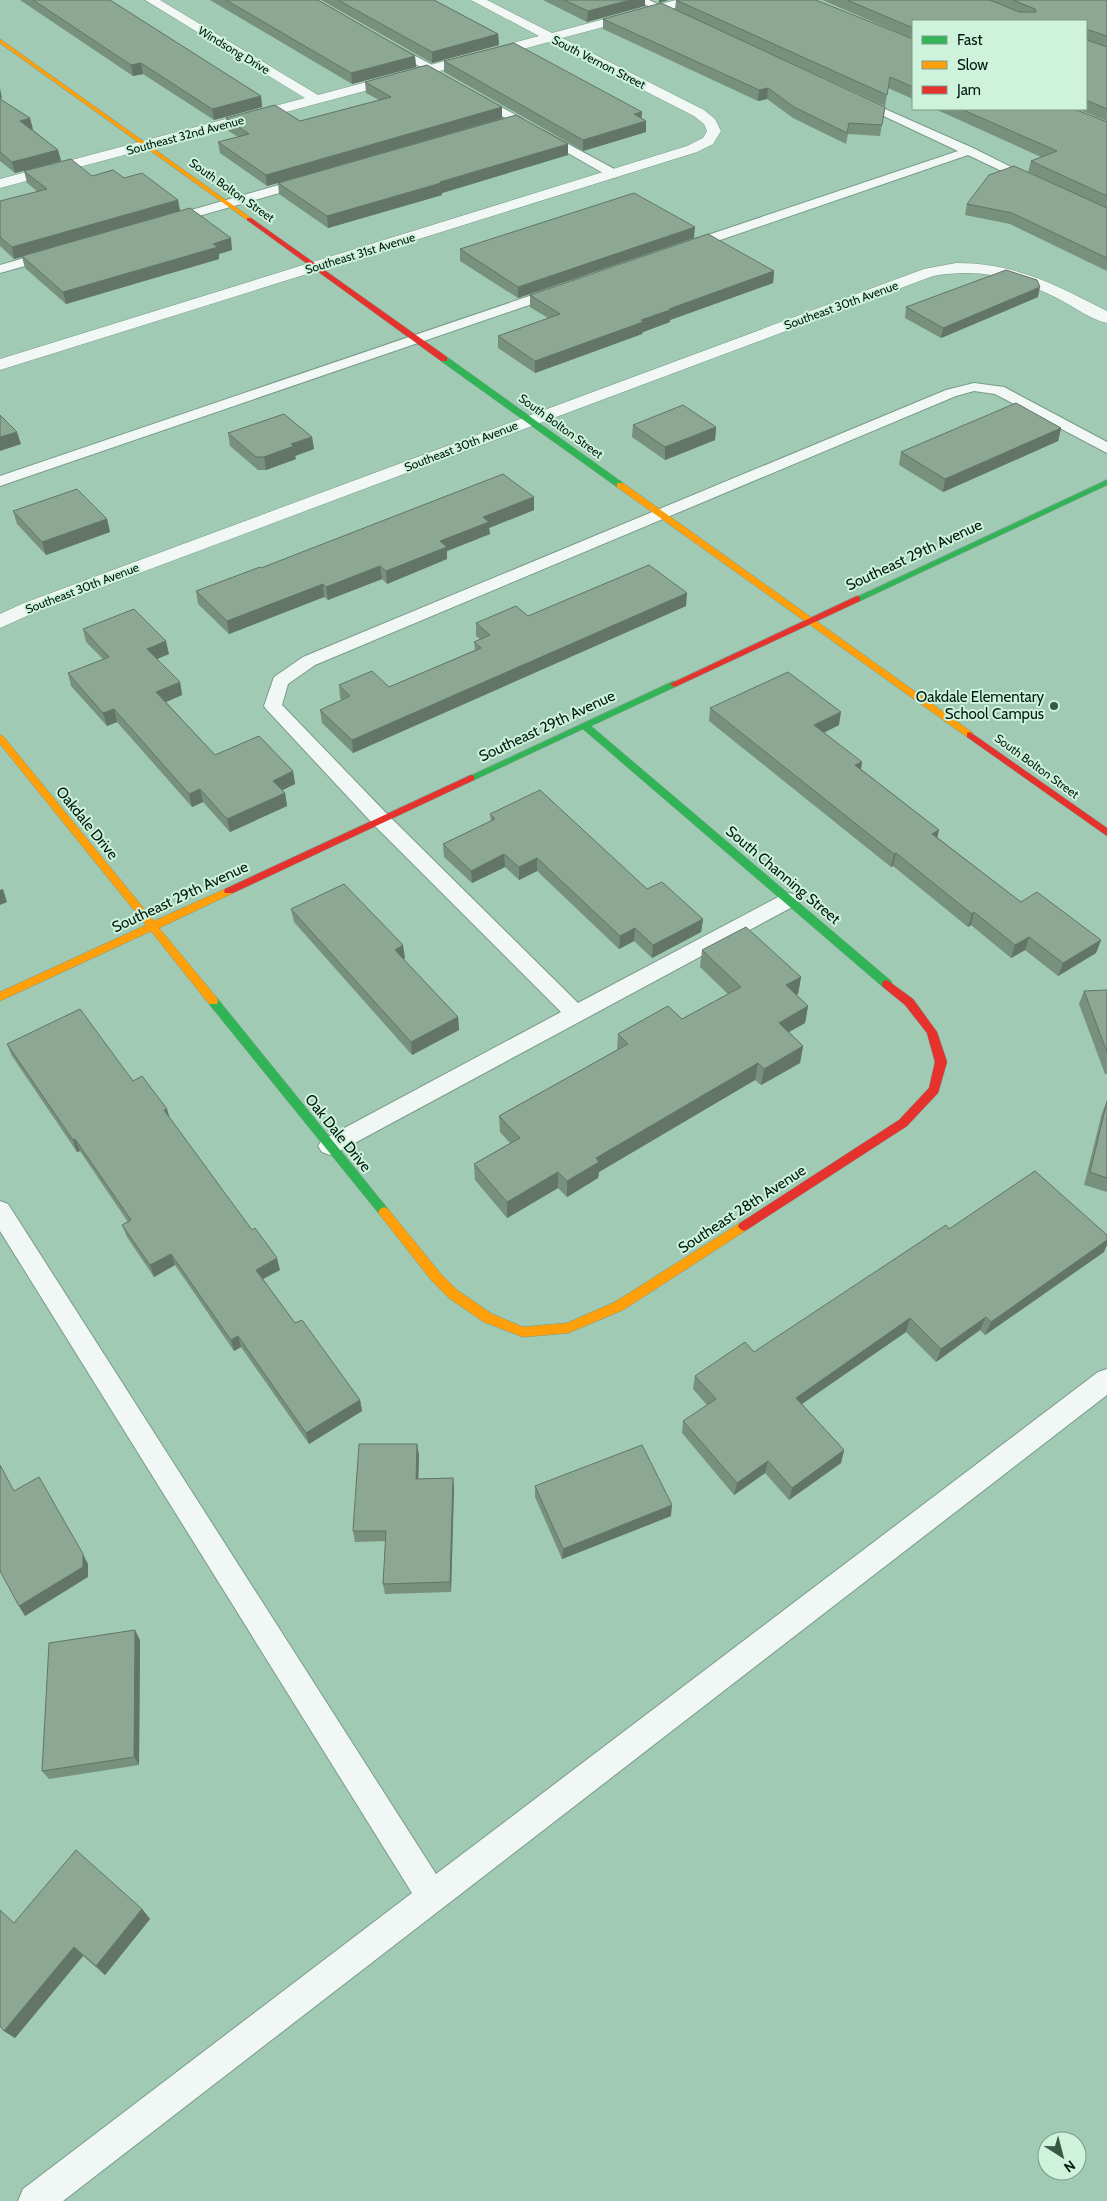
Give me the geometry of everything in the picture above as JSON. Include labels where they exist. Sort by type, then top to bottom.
[{"type":"street","name":"Windsong Drive","points":[[151,0],[317,100]]},
{"type":"street","name":"South Vernon Street","points":[[477,0],[699,113],[710,122],[714,130]]},
{"type":"street","name":"Southeast 32nd Avenue","points":[[0,184],[690,0]]},
{"type":"street","name":"South Bolton Street","points":[[0,41],[1107,833]]},
{"type":"street","name":"Southeast 31st Avenue","points":[[0,366],[692,149],[708,141],[714,130]]},
{"type":"street","name":"Southeast 30th Avenue","points":[[0,622],[31,607],[930,272],[950,267],[983,267],[1021,275],[1107,318]]},
{"type":"street","name":"Southeast 29th Avenue","points":[[0,997],[1107,482]]},
{"type":"street","name":"South Channing Street","points":[[585,726],[909,1002],[932,1032],[941,1062]]},
{"type":"street","name":"Oakdale Drive","points":[[0,738],[152,927]]},
{"type":"street","name":"Oak Dale Drive","points":[[152,927],[436,1276],[453,1294],[488,1318],[523,1332]]},
{"type":"street","name":"Southeast 28th Avenue","points":[[523,1332],[568,1328],[619,1306],[673,1272],[904,1122],[934,1090],[941,1062]]},
{"type":"lane","points":[[641,0],[694,25]]},
{"type":"lane","points":[[383,41],[445,79]]},
{"type":"lane","points":[[469,92],[614,174]]},
{"type":"lane","points":[[845,94],[1047,187]]},
{"type":"lane","points":[[480,130],[525,124]]},
{"type":"lane","points":[[669,253],[969,151]]},
{"type":"lane","points":[[152,225],[321,176]]},
{"type":"lane","points":[[0,269],[66,250]]},
{"type":"lane","points":[[0,481],[575,284]]},
{"type":"lane","points":[[576,1014],[382,820],[273,706],[280,681],[309,661],[951,393],[974,387],[999,390],[1107,448]]},
{"type":"lane","points":[[330,1146],[789,900]]},
{"type":"lane","points":[[0,1211],[432,1896]]},
{"type":"lane","points":[[35,2201],[1107,1380]]},
{"type":"building","points":[[33,0],[110,0],[261,96],[212,109],[141,63],[131,65]]},
{"type":"building","points":[[226,0],[318,0],[415,56],[351,73]]},
{"type":"building","points":[[338,0],[434,0],[498,34],[432,52]]},
{"type":"building","points":[[564,0],[630,0],[588,11]]},
{"type":"building","points":[[676,0],[816,0],[912,39],[912,87],[890,77],[887,95]]},
{"type":"building","points":[[847,0],[990,0],[1019,12],[1036,12],[1035,9],[1013,0],[1107,0],[1107,36],[1089,30],[1087,31],[1087,20],[912,20],[912,28]]},
{"type":"building","points":[[661,3],[885,107],[882,125],[849,123],[847,133],[794,107],[768,88],[759,90],[603,19]]},
{"type":"building","points":[[1087,40],[1107,47],[1107,109],[1087,100]]},
{"type":"building","points":[[514,43],[642,112],[634,114],[646,121],[583,140],[444,61]]},
{"type":"building","points":[[427,65],[502,107],[266,175],[218,142],[249,134],[226,118],[275,105],[300,121],[391,97],[365,82]]},
{"type":"building","points":[[0,99],[30,118],[20,121],[58,150],[12,162],[0,152]]},
{"type":"building","points":[[963,110],[1077,110],[1107,122],[1107,196],[1031,161],[1057,151]]},
{"type":"building","points":[[516,115],[568,144],[327,216],[278,183]]},
{"type":"building","points":[[71,159],[92,176],[113,170],[124,178],[142,173],[178,200],[12,247],[0,237],[0,201],[47,189],[24,171]]},
{"type":"building","points":[[1014,166],[1107,208],[1107,258],[1012,213],[967,204],[989,175]]},
{"type":"building","points":[[634,193],[695,227],[518,287],[460,249]]},
{"type":"building","points":[[190,208],[231,238],[213,244],[218,247],[63,292],[22,256]]},
{"type":"building","points":[[708,234],[774,271],[641,320],[643,322],[535,361],[498,336],[560,314],[530,295]]},
{"type":"building","points":[[1006,270],[1037,280],[1040,287],[943,328],[906,307]]},
{"type":"building","points":[[1016,403],[1061,428],[945,479],[901,452]]},
{"type":"building","points":[[683,405],[716,427],[665,447],[633,425]]},
{"type":"building","points":[[284,414],[312,437],[291,444],[294,446],[264,457],[256,457],[228,433]]},
{"type":"building","points":[[0,415],[17,432],[0,437]]},
{"type":"building","points":[[503,474],[534,497],[483,517],[489,522],[440,541],[447,547],[386,571],[380,566],[326,587],[323,584],[227,621],[196,591],[261,568]]},
{"type":"building","points":[[77,489],[107,519],[42,542],[13,511]]},
{"type":"building","points":[[649,565],[687,593],[352,740],[320,710],[350,696],[339,685],[372,671],[389,687],[481,648],[474,642],[490,635],[476,623],[516,606],[528,616]]},
{"type":"building","points":[[134,609],[166,641],[147,649],[180,682],[156,692],[215,755],[259,736],[293,771],[273,781],[285,793],[227,819],[200,789],[189,794],[114,709],[103,713],[68,673],[109,657],[83,629]]},
{"type":"building","points":[[788,672],[841,712],[814,725],[862,762],[855,765],[939,830],[932,834],[1021,902],[1037,892],[1101,940],[1063,963],[1029,937],[1015,945],[974,912],[972,914],[896,853],[894,854],[710,708]]},
{"type":"building","points":[[540,790],[647,889],[662,882],[703,919],[653,945],[635,928],[620,936],[537,858],[519,867],[504,854],[471,871],[443,844],[495,819],[490,814]]},
{"type":"building","points":[[344,884],[403,945],[395,950],[458,1017],[411,1042],[291,909]]},
{"type":"building","points":[[746,927],[801,977],[786,985],[808,1006],[779,1023],[803,1046],[764,1069],[758,1063],[596,1158],[599,1162],[567,1181],[558,1172],[507,1202],[474,1164],[520,1138],[499,1116],[628,1044],[618,1034],[668,1006],[682,1019],[741,987],[702,950]]},
{"type":"building","points":[[1107,990],[1107,1052],[1084,991]]},
{"type":"building","points":[[80,1009],[133,1081],[142,1076],[167,1109],[164,1110],[252,1230],[255,1228],[277,1258],[256,1270],[295,1323],[302,1320],[360,1400],[306,1433],[238,1336],[231,1340],[171,1254],[150,1265],[122,1225],[131,1220],[7,1044]]},
{"type":"building","points":[[1107,1101],[1107,1178],[1090,1172]]},
{"type":"building","points":[[1035,1171],[1107,1235],[1107,1240],[991,1322],[986,1317],[941,1349],[910,1318],[796,1398],[844,1450],[792,1488],[768,1461],[737,1483],[683,1421],[716,1399],[695,1376],[745,1342],[754,1352],[946,1225],[949,1229]]},
{"type":"building","points":[[359,1444],[417,1444],[416,1479],[453,1478],[450,1582],[383,1584],[386,1531],[353,1531]]},
{"type":"building","points":[[642,1445],[672,1505],[563,1549],[535,1486]]},
{"type":"building","points":[[0,1465],[14,1491],[39,1477],[83,1554],[83,1567],[19,1606],[0,1571]]},
{"type":"building","points":[[135,1630],[134,1757],[42,1771],[49,1643]]},
{"type":"building","points":[[76,1850],[142,1909],[96,1966],[74,1947],[4,2031],[0,2026],[0,1910],[14,1923]]},
{"type":"traffic: fast","points":[[444,359],[620,485]]},
{"type":"traffic: fast","points":[[857,599],[1107,482]]},
{"type":"traffic: fast","points":[[471,778],[674,684]]},
{"type":"traffic: fast","points":[[585,726],[887,984]]},
{"type":"traffic: fast","points":[[213,1001],[384,1212]]},
{"type":"traffic: slow","points":[[0,41],[249,219]]},
{"type":"traffic: slow","points":[[620,485],[970,735]]},
{"type":"traffic: slow","points":[[0,738],[213,1001]]},
{"type":"traffic: slow","points":[[0,997],[229,891]]},
{"type":"traffic: slow","points":[[384,1212],[436,1277],[453,1294],[488,1318],[523,1332],[568,1328],[619,1306],[744,1226]]},
{"type":"traffic: jam","points":[[249,219],[444,359]]},
{"type":"traffic: jam","points":[[674,684],[857,599]]},
{"type":"traffic: jam","points":[[970,735],[1107,833]]},
{"type":"traffic: jam","points":[[229,891],[471,778]]},
{"type":"traffic: jam","points":[[744,1226],[903,1123],[934,1090],[941,1062],[932,1032],[909,1002],[887,984]]},
{"type":"place","name":"Oakdale Elementary School Campus","points":[[1054,706]]}]
